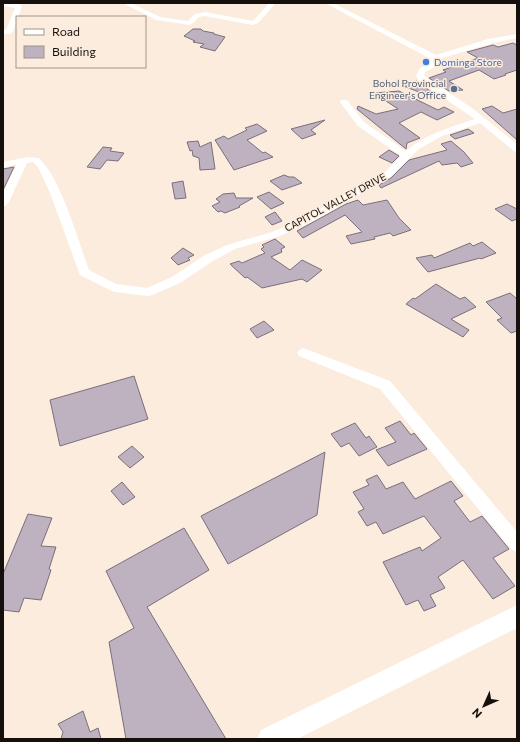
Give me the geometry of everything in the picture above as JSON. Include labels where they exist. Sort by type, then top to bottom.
[{"type":"main road","points":[[270,739],[517,616]]},
{"type":"street","points":[[126,3],[158,19],[190,23],[196,15],[205,14],[253,23],[256,22],[273,3]]},
{"type":"street","points":[[328,3],[435,58],[492,41],[517,36]]},
{"type":"street","points":[[3,4],[19,6],[16,16]]},
{"type":"street","points":[[3,32],[9,32],[16,16]]},
{"type":"street","points":[[435,58],[434,64],[422,71],[420,76],[431,86],[463,106],[517,149]]},
{"type":"street","points":[[344,102],[361,124],[407,156]]},
{"type":"street","name":"CAPITOL VALLEY DRIVE","points":[[3,165],[36,160],[42,164],[57,194],[84,272],[114,288],[148,292],[176,280],[209,258],[231,247],[276,234],[313,217],[387,175],[416,147],[439,134],[481,120]]},
{"type":"street","points":[[3,204],[23,161]]},
{"type":"street","points":[[303,353],[385,385],[517,544]]},
{"type":"building","points":[[193,29],[201,29],[203,31],[225,37],[215,51],[200,47],[204,44],[193,42],[195,41],[184,36]]},
{"type":"building","points":[[513,43],[517,45],[517,70],[505,74],[506,75],[494,79],[479,70],[449,81],[463,90],[449,91],[429,78],[446,72],[443,70],[478,58],[467,52],[493,45],[498,47]]},
{"type":"building","points":[[417,81],[433,93],[424,94],[401,85]]},
{"type":"building","points":[[399,91],[438,110],[444,107],[454,112],[437,120],[421,112],[399,123],[420,138],[407,143],[406,149],[357,109],[358,106],[376,114],[398,109],[374,93]]},
{"type":"building","points":[[492,106],[503,113],[517,109],[517,140],[482,109]]},
{"type":"building","points":[[325,120],[311,130],[316,134],[302,139],[291,129]]},
{"type":"building","points":[[257,124],[267,131],[247,140],[263,153],[265,152],[273,157],[234,170],[215,140],[224,136],[228,139],[247,130],[245,128]]},
{"type":"building","points":[[468,129],[474,133],[455,139],[450,135]]},
{"type":"building","points":[[198,141],[200,147],[211,142],[215,169],[200,170],[199,158],[193,156],[192,150],[190,151],[187,142]]},
{"type":"building","points":[[451,141],[464,152],[473,163],[461,167],[457,163],[442,165],[439,161],[381,188],[379,185],[391,178],[409,160],[447,150],[441,144]]},
{"type":"building","points":[[103,147],[112,148],[110,151],[124,153],[118,161],[107,160],[100,169],[87,167]]},
{"type":"building","points":[[389,150],[399,156],[392,163],[379,157]]},
{"type":"building","points":[[14,167],[3,190],[3,169]]},
{"type":"building","points":[[284,175],[294,177],[302,183],[282,190],[270,181]]},
{"type":"building","points":[[183,181],[186,198],[175,199],[172,183]]},
{"type":"building","points":[[269,192],[284,203],[271,209],[257,197]]},
{"type":"building","points":[[234,193],[236,198],[253,198],[239,206],[240,207],[225,213],[221,211],[218,212],[212,206],[220,202],[216,199],[223,194]]},
{"type":"building","points":[[358,200],[363,205],[387,200],[399,218],[411,230],[393,236],[390,233],[374,237],[375,239],[351,244],[346,236],[362,232],[345,215],[303,238],[297,231],[346,204]]},
{"type":"building","points":[[507,204],[517,209],[517,219],[512,221],[495,209]]},
{"type":"building","points":[[275,212],[282,221],[272,225],[265,217]]},
{"type":"building","points":[[275,239],[285,247],[281,249],[282,252],[271,257],[290,270],[302,260],[322,270],[307,282],[302,279],[262,288],[247,277],[245,278],[230,264],[239,261],[242,263],[265,253],[261,249],[264,247],[262,245]]},
{"type":"building","points":[[482,242],[496,253],[481,259],[480,258],[428,272],[416,258],[432,255],[434,258],[470,243],[473,246]]},
{"type":"building","points":[[183,248],[194,255],[188,258],[190,260],[178,265],[171,258]]},
{"type":"building","points":[[436,284],[460,299],[465,297],[476,307],[451,319],[469,330],[463,337],[406,304]]},
{"type":"building","points":[[510,293],[517,299],[517,331],[511,333],[497,320],[502,318],[486,302]]},
{"type":"building","points":[[264,321],[274,330],[257,338],[250,329]]},
{"type":"building","points":[[134,376],[148,419],[60,446],[50,400]]},
{"type":"building","points":[[400,421],[411,435],[414,433],[427,449],[388,466],[376,450],[396,442],[385,428]]},
{"type":"building","points":[[355,423],[366,438],[369,436],[377,447],[359,456],[349,443],[341,447],[331,434]]},
{"type":"building","points":[[132,446],[144,457],[130,468],[118,457]]},
{"type":"building","points":[[325,452],[317,515],[228,564],[201,516]]},
{"type":"building","points":[[377,475],[386,489],[403,482],[415,499],[451,481],[463,496],[454,501],[470,522],[482,516],[509,549],[493,558],[515,586],[493,599],[463,560],[438,577],[445,588],[430,595],[436,606],[424,611],[418,600],[406,605],[383,562],[420,547],[422,551],[441,538],[424,516],[383,534],[376,522],[367,526],[358,512],[364,509],[353,492],[369,485],[366,480]]},
{"type":"building","points":[[122,482],[135,497],[123,505],[111,491]]},
{"type":"building","points":[[28,514],[52,518],[41,546],[56,547],[49,569],[51,570],[41,600],[24,598],[19,612],[3,610],[3,574]]},
{"type":"building","points":[[184,528],[209,570],[147,607],[226,739],[126,739],[109,642],[134,628],[106,571]]},
{"type":"building","points":[[83,711],[90,732],[98,728],[101,739],[61,739],[63,732],[58,724]]},
{"type":"place","name":"Dominga Store","points":[[426,62]]},
{"type":"place","name":"Bohol Provincial Engineer's Office","points":[[454,89]]}]
